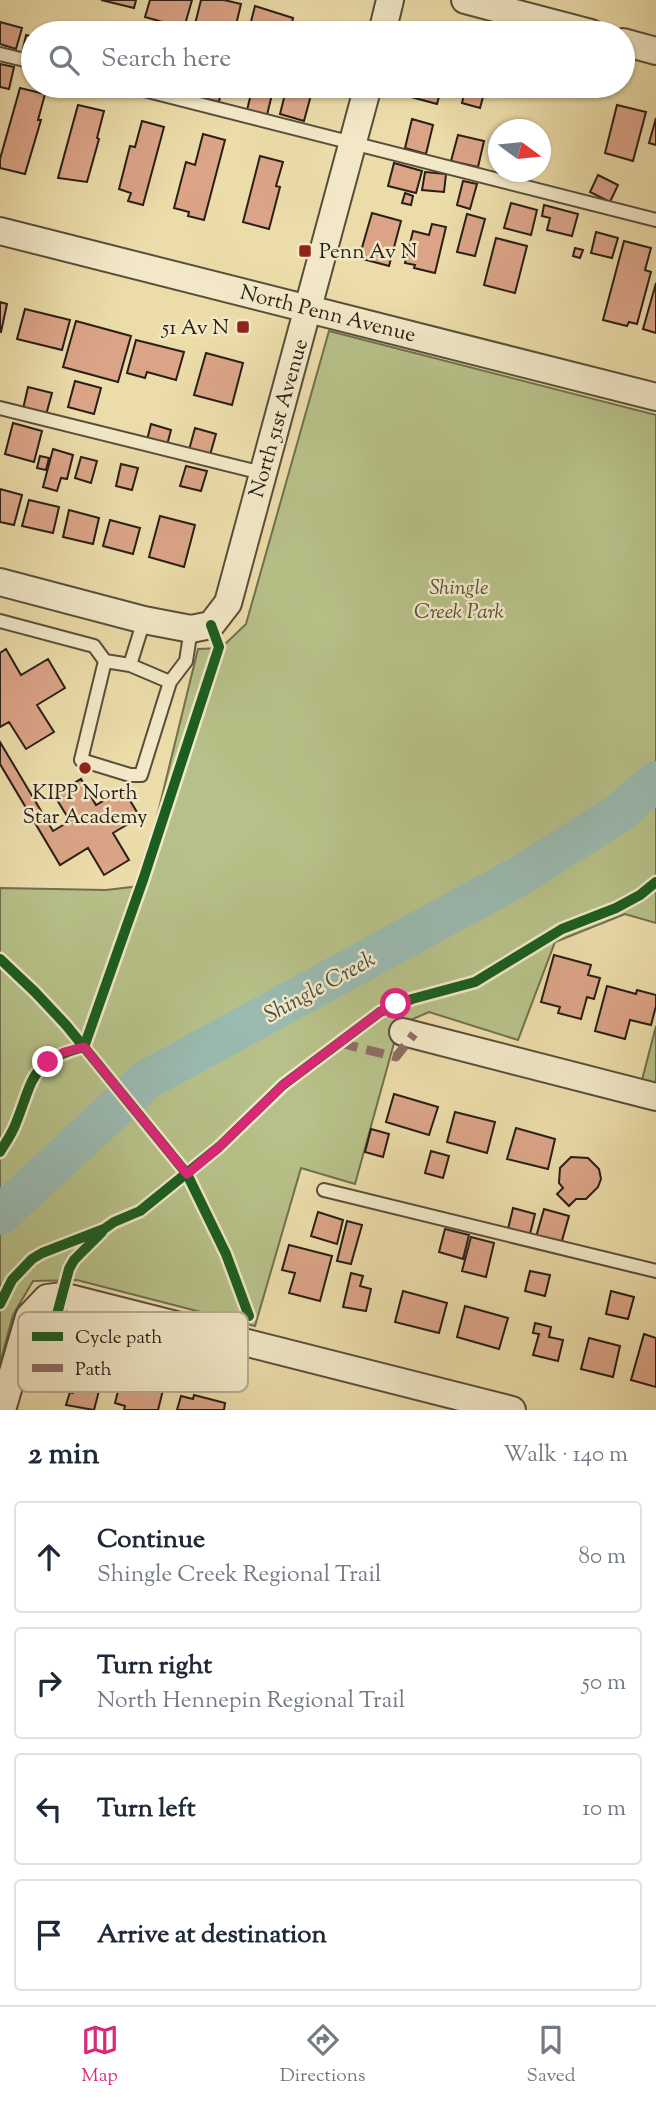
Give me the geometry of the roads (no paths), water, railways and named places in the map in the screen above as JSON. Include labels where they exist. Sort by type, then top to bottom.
[{"type":"street","points":[[385,21],[390,0]]},
{"type":"street","points":[[465,0],[545,21]]},
{"type":"street","points":[[635,45],[656,51]]},
{"type":"street","name":"North 51st Avenue","points":[[201,627],[228,603],[365,98]]},
{"type":"street","name":"North Penn Avenue","points":[[0,231],[309,307],[656,397]]},
{"type":"street","points":[[0,582],[144,620],[201,627]]},
{"type":"street","points":[[403,1031],[656,1097]]},
{"type":"street","points":[[33,1312],[47,1298],[62,1296],[125,1312]]},
{"type":"street","points":[[248,1343],[512,1410]]},
{"type":"street","points":[[2,1410],[18,1355]]},
{"type":"lane","points":[[0,54],[21,59]]},
{"type":"lane","points":[[176,98],[656,220]]},
{"type":"lane","points":[[0,408],[262,473]]},
{"type":"lane","points":[[130,666],[144,620]]},
{"type":"lane","points":[[0,621],[94,646],[105,661],[130,666],[170,682]]},
{"type":"lane","points":[[105,661],[81,760],[130,775],[141,775],[170,682],[186,661],[201,627]]},
{"type":"lane","points":[[324,1190],[656,1271]]},
{"type":"waterway","name":"Shingle Creek","points":[[0,1215],[146,1080],[523,874],[620,812],[656,781]]},
{"type":"place","name":"Penn Av N","points":[[305,251]]},
{"type":"place","name":"51 Av N","points":[[243,327]]},
{"type":"place","name":"KIPP North Star Academy","points":[[85,768]]},
{"type":"park label","name":"Shingle Creek Park","points":[[459,599]]}]
